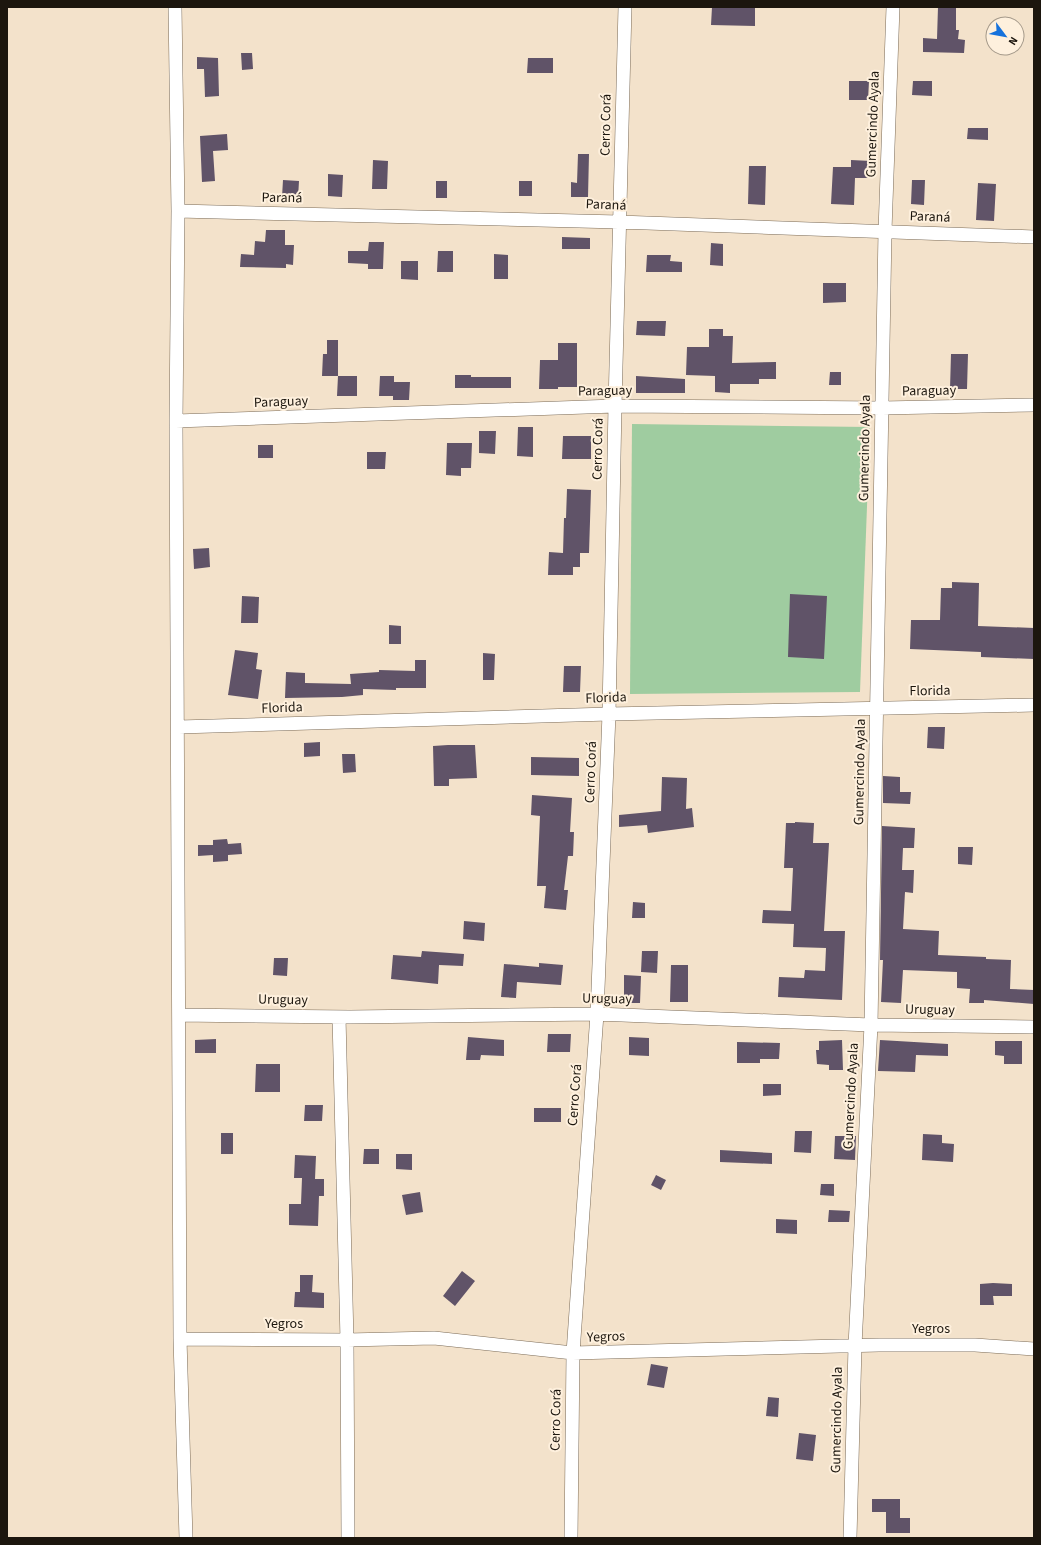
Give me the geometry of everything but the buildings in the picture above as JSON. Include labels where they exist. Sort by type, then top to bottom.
[{"type":"street","points":[[175,7],[178,211],[176,421],[179,727],[180,1339],[186,1538]]},
{"type":"street","name":"Cerro Corá","points":[[570,1538],[573,1354],[597,1014],[609,714],[625,7]]},
{"type":"street","name":"Gumercindo Ayala","points":[[850,1538],[855,1346],[871,1025],[885,231],[893,7]]},
{"type":"street","name":"Paraná","points":[[178,211],[619,222],[1034,237]]},
{"type":"street","name":"Paraguay","points":[[176,421],[615,406],[882,408],[1034,405]]},
{"type":"street","name":"Florida","points":[[179,727],[877,707],[1034,705]]},
{"type":"street","name":"Uruguay","points":[[179,1015],[339,1017],[597,1014],[871,1025],[1034,1027]]},
{"type":"street","points":[[339,1017],[347,1340],[348,1538]]},
{"type":"street","name":"Yegros","points":[[180,1339],[347,1340],[434,1338],[573,1354],[855,1346],[975,1345],[1034,1349]]},
{"type":"green space","points":[[632,424],[870,427],[860,692],[630,694]]}]
